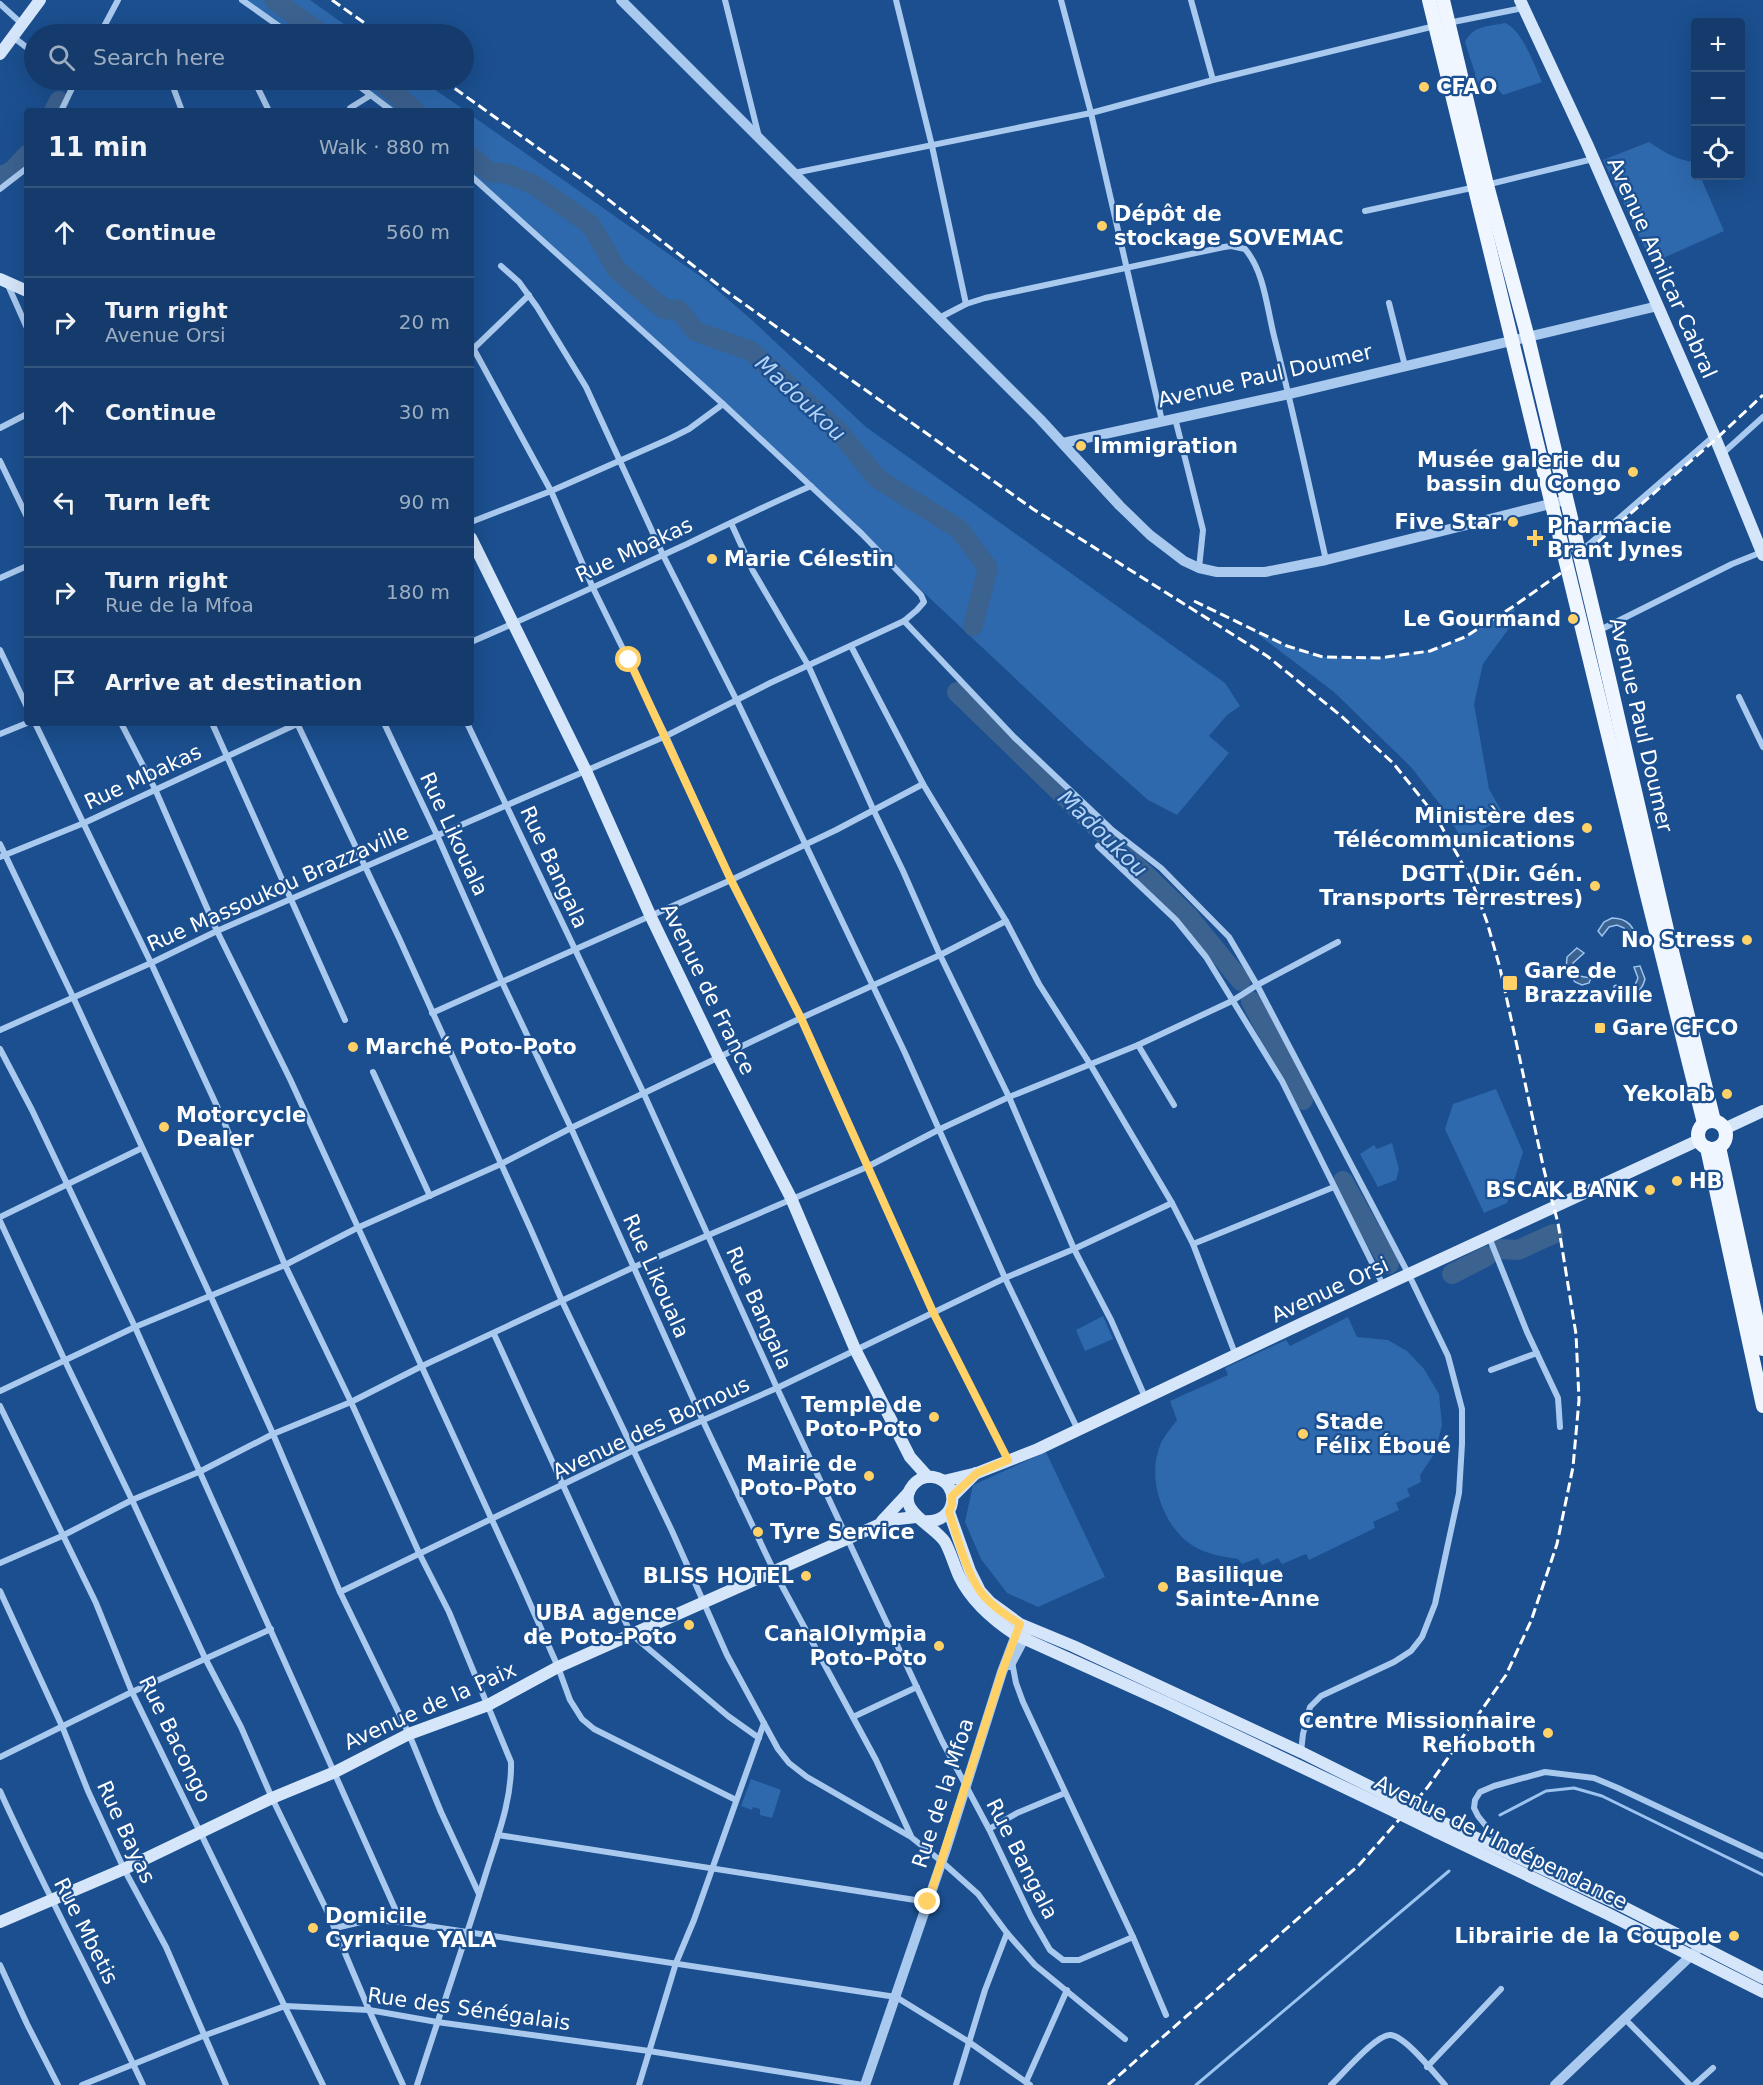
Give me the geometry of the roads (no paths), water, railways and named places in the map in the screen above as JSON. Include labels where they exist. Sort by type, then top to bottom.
[{"type":"main road","points":[[0,54],[40,0]]},
{"type":"main road","name":"Avenue Paul Doumer","points":[[1429,0],[1442,25],[1480,187],[1499,289],[1584,637],[1671,947],[1714,1124]]},
{"type":"main road","name":"Avenue Paul Doumer","points":[[1442,25],[1443,0]]},
{"type":"main road","name":"Avenue Amilcar Cabral","points":[[1522,4],[1658,306],[1763,553]]},
{"type":"main road","name":"Avenue Paul Doumer","points":[[1480,187],[1514,286],[1528,338],[1598,631],[1636,822]]},
{"type":"main road","points":[[4,281],[24,290]]},
{"type":"main road","points":[[1499,289],[1514,286]]},
{"type":"main road","points":[[1543,468],[1558,464]]},
{"type":"main road","name":"Avenue de France","points":[[474,544],[586,771],[651,917],[719,1058],[791,1198],[855,1349],[910,1456]]},
{"type":"main road","points":[[1763,1111],[1714,1124],[1698,1134],[1708,1145],[1763,1349]]},
{"type":"main road","points":[[1708,1145],[1725,1139],[1714,1124]]},
{"type":"main road","points":[[1708,1145],[1763,1406]]},
{"type":"main road","name":"Avenue Orsi","points":[[977,1473],[1038,1449],[1489,1237],[1708,1145]]},
{"type":"main road","points":[[910,1456],[928,1477]]},
{"type":"main road","points":[[910,1456],[911,1489],[908,1501],[910,1509],[920,1519]]},
{"type":"main road","points":[[944,1481],[977,1473]]},
{"type":"main road","points":[[952,1496],[977,1473]]},
{"type":"main road","points":[[936,1478],[944,1481],[950,1488],[952,1504],[949,1512],[942,1519],[933,1522],[920,1519],[889,1520],[876,1526],[888,1516],[920,1479],[936,1478]]},
{"type":"main road","name":"Avenue de l'Indépendance","points":[[949,1512],[970,1571],[980,1591],[1022,1631],[1167,1703],[1398,1807],[1763,1992]]},
{"type":"main road","name":"Avenue de l'Indépendance","points":[[920,1519],[936,1531],[945,1543],[960,1578],[973,1597],[999,1624],[1022,1631],[1301,1752],[1398,1807]]},
{"type":"main road","name":"Avenue de la Paix","points":[[0,1922],[124,1869],[272,1798],[335,1772],[409,1734],[488,1705],[558,1667],[876,1526]]},
{"type":"main road","name":"Avenue de l'Indépendance","points":[[1439,1827],[1506,1851],[1614,1902],[1763,1978]]},
{"type":"street","points":[[105,24],[118,0]]},
{"type":"street","points":[[242,0],[276,24]]},
{"type":"street","points":[[621,0],[1063,443],[1120,507],[1150,535],[1184,561],[1199,568],[1217,572],[1264,572],[1326,560],[1567,500]]},
{"type":"street","points":[[725,0],[760,140]]},
{"type":"street","points":[[896,0],[932,146],[966,304]]},
{"type":"street","points":[[1061,0],[1091,113],[1162,421]]},
{"type":"street","points":[[1191,0],[1213,80]]},
{"type":"street","points":[[0,4],[22,24]]},
{"type":"street","points":[[794,173],[1091,113],[1213,80],[1522,4]]},
{"type":"street","points":[[13,37],[24,45]]},
{"type":"street","points":[[62,108],[70,90]]},
{"type":"street","points":[[174,90],[181,108]]},
{"type":"street","points":[[259,90],[268,108]]},
{"type":"street","points":[[364,90],[388,108]]},
{"type":"street","points":[[352,108],[371,95]]},
{"type":"street","points":[[1365,211],[1480,187],[1593,159]]},
{"type":"street","points":[[0,189],[24,170]]},
{"type":"street","points":[[474,179],[811,486]]},
{"type":"street","points":[[939,318],[966,304],[985,298],[1127,266],[1231,246],[1245,249],[1257,269],[1289,394],[1326,560]]},
{"type":"street","points":[[501,266],[529,295],[573,364],[663,555],[737,701],[905,1053],[1005,1278],[1078,1430]]},
{"type":"street","points":[[4,281],[24,322]]},
{"type":"street","points":[[474,346],[529,295]]},
{"type":"street","points":[[1389,303],[1405,366]]},
{"type":"street","name":"Avenue Paul Doumer","points":[[1063,443],[1289,394],[1658,306]]},
{"type":"street","points":[[474,352],[551,491],[593,588],[666,736],[731,880],[801,1018],[933,1312],[1008,1460]]},
{"type":"street","points":[[474,521],[551,491],[689,429],[723,404]]},
{"type":"street","points":[[0,428],[24,416]]},
{"type":"street","points":[[1722,454],[1763,417]]},
{"type":"street","points":[[1175,418],[1203,530],[1199,568]]},
{"type":"street","points":[[1567,564],[1714,435]]},
{"type":"street","points":[[0,461],[24,512]]},
{"type":"street","name":"Rue Mbakas","points":[[474,641],[811,486]]},
{"type":"street","name":"Rue Massoukou Brazzaville","points":[[0,1030],[217,931],[666,736],[808,665],[904,621],[924,602],[921,595],[862,534],[811,486]]},
{"type":"street","points":[[731,523],[753,571],[808,665],[939,955],[1009,1097],[1074,1249],[1111,1320],[1145,1397]]},
{"type":"street","points":[[1584,637],[1732,564],[1763,553]]},
{"type":"street","points":[[0,578],[24,567]]},
{"type":"street","points":[[904,621],[1014,737],[1111,829],[1161,868],[1229,937],[1257,985],[1448,1356],[1462,1409],[1459,1493],[1437,1594],[1422,1637],[1411,1651],[1394,1662],[1321,1696],[1310,1707],[1302,1734],[1301,1752]]},
{"type":"street","points":[[851,646],[923,784],[1006,921],[1039,984],[1090,1064],[1172,1203],[1193,1244],[1236,1356]]},
{"type":"street","points":[[0,650],[24,700]]},
{"type":"street","points":[[1739,697],[1763,747]]},
{"type":"street","points":[[0,734],[24,724]]},
{"type":"street","points":[[36,726],[151,963],[221,1115],[285,1265],[351,1402],[420,1555],[449,1612],[511,1762],[511,1782],[498,1835],[469,1931],[417,2085]]},
{"type":"street","points":[[123,726],[155,789],[217,931],[290,1078],[558,1667],[570,1700],[582,1719],[594,1729],[736,1800]]},
{"type":"street","points":[[213,726],[345,1020]]},
{"type":"street","name":"Rue Mbakas","points":[[2,856],[84,822],[292,726]]},
{"type":"street","points":[[299,726],[562,1301],[672,1532],[703,1603],[764,1723],[789,1763],[807,1777],[911,1837],[978,1894],[1007,1933],[1035,1965],[1125,2039]]},
{"type":"street","name":"Rue Likouala","points":[[385,726],[703,1421],[774,1571],[876,1760],[911,1837]]},
{"type":"street","name":"Rue Bangala","points":[[468,726],[644,1094],[777,1388],[917,1687],[1031,1917],[1050,1950],[1063,1960],[1079,1960],[1133,1937]]},
{"type":"street","points":[[432,1013],[731,880],[836,830],[923,784]]},
{"type":"street","points":[[0,844],[2,856],[73,997],[211,1296],[340,1592],[409,1734],[441,1812],[480,1895]]},
{"type":"street","points":[[1098,846],[1176,920],[1206,957],[1282,1081],[1384,1287]]},
{"type":"street","points":[[0,1391],[135,1327],[285,1265],[357,1228],[501,1164],[571,1128],[939,955],[1006,921]]},
{"type":"street","points":[[0,1563],[62,1536],[132,1500],[201,1471],[273,1434],[351,1402],[420,1367],[634,1267],[867,1167],[1009,1097],[1138,1045],[1232,1001],[1257,985],[1338,942]]},
{"type":"street","points":[[1138,1045],[1174,1105]]},
{"type":"street","points":[[0,1049],[32,1110],[135,1327],[401,1922]]},
{"type":"street","points":[[373,1072],[430,1196]]},
{"type":"street","points":[[142,1148],[0,1219],[204,1658],[241,1727],[272,1798],[335,1928],[403,2085]]},
{"type":"street","points":[[1193,1244],[1334,1187]]},
{"type":"street","name":"Avenue des Bornous","points":[[340,1592],[632,1451],[777,1388],[1005,1278],[1074,1249],[1172,1203]]},
{"type":"street","points":[[1489,1237],[1527,1332],[1558,1398],[1560,1427]]},
{"type":"street","points":[[494,1334],[631,1634],[719,1710],[759,1738]]},
{"type":"street","points":[[1491,1370],[1537,1353]]},
{"type":"street","name":"Rue Bacongo","points":[[0,1406],[96,1603],[132,1692],[323,2085]]},
{"type":"street","name":"Rue Bayas","points":[[0,1591],[62,1726],[88,1791],[124,1869],[166,1947],[226,2085]]},
{"type":"street","points":[[0,1757],[132,1692],[271,1629]]},
{"type":"street","name":"Rue de la Mfoa","points":[[864,2085],[928,1902],[999,1683],[1022,1631]]},
{"type":"street","points":[[1010,1658],[1023,1702],[1133,1937],[1166,2015]]},
{"type":"street","points":[[853,1717],[917,1687]]},
{"type":"street","points":[[639,2085],[675,1963],[694,1920],[764,1723]]},
{"type":"street","points":[[1506,1851],[1478,1816],[1474,1808],[1475,1800],[1480,1792],[1494,1786],[1545,1772],[1602,1781],[1763,1856]]},
{"type":"street","name":"Rue Mbetis","points":[[0,1791],[51,1900],[93,1980],[143,2085]]},
{"type":"street","points":[[989,1829],[1065,1793]]},
{"type":"street","points":[[498,1835],[928,1902]]},
{"type":"street","points":[[335,1928],[370,1920],[401,1922],[896,1997],[969,2042],[1028,2084],[1067,1990]]},
{"type":"street","points":[[956,2085],[985,1990],[1007,1933]]},
{"type":"street","points":[[1555,2085],[1701,1946]]},
{"type":"street","points":[[0,1965],[58,2085]]},
{"type":"street","points":[[1427,2067],[1501,1989]]},
{"type":"street","name":"Rue des Sénégalais","points":[[82,2085],[133,2063],[285,2006],[369,2010],[864,2085]]},
{"type":"street","points":[[1624,2018],[1692,2085],[1713,2068]]},
{"type":"street","points":[[1331,2085],[1373,2043],[1389,2034],[1398,2037],[1406,2044],[1445,2085]]},
{"type":"waterway","name":"Madoukou","points":[[274,0],[308,24]]},
{"type":"waterway","name":"Madoukou","points":[[391,90],[412,108]]},
{"type":"waterway","name":"Madoukou","points":[[56,108],[59,101]]},
{"type":"waterway","name":"Madoukou","points":[[0,177],[12,171],[24,158]]},
{"type":"waterway","name":"Madoukou","points":[[474,159],[490,172],[508,174],[534,185],[591,225],[617,270],[664,309],[679,310],[695,331],[751,351],[839,432],[878,479],[959,529],[988,568],[973,626]]},
{"type":"waterway","name":"Madoukou","points":[[957,692],[1189,917],[1241,981]]},
{"type":"waterway","name":"Madoukou","points":[[1251,1001],[1303,1100]]},
{"type":"waterway","name":"Madoukou","points":[[1343,1181],[1389,1264]]},
{"type":"waterway","name":"Madoukou","points":[[1500,1249],[1518,1250],[1553,1234]]},
{"type":"waterway","name":"Madoukou","points":[[1452,1274],[1487,1256]]},
{"type":"waterway","points":[[1500,1815],[1546,1791],[1574,1788],[1602,1796],[1763,1875]]},
{"type":"waterway","points":[[1196,2085],[1449,1871]]},
{"type":"railway","points":[[332,0],[366,24]]},
{"type":"railway","points":[[457,90],[587,183],[726,291],[1033,509],[1267,656],[1340,715],[1393,763],[1435,815],[1471,879],[1487,922],[1500,968],[1544,1170],[1558,1223],[1576,1334],[1579,1400],[1573,1467],[1557,1544],[1531,1621],[1506,1675],[1427,1788],[1359,1865],[1108,2085]]},
{"type":"railway","points":[[1194,601],[1287,646],[1323,657],[1379,658],[1430,651],[1465,637],[1568,568],[1763,395]]},
{"type":"place","name":"CFAO","points":[[1424,87]]},
{"type":"place","name":"Dépôt de stockage SOVEMAC","points":[[1102,226]]},
{"type":"place","name":"Immigration","points":[[1081,446]]},
{"type":"place","name":"Musée galerie du bassin du Congo","points":[[1633,472]]},
{"type":"place","name":"Five Star","points":[[1513,522]]},
{"type":"place","name":"Pharmacie Brant Jynes","points":[[1535,538]]},
{"type":"place","name":"Marie Célestin","points":[[712,559]]},
{"type":"place","name":"Le Gourmand","points":[[1573,619]]},
{"type":"place","name":"Ministère des Télécommunications","points":[[1587,828]]},
{"type":"place","name":"DGTT (Dir. Gén. Transports Terrestres)","points":[[1595,886]]},
{"type":"place","name":"No Stress","points":[[1747,940]]},
{"type":"place","name":"Gare de Brazzaville","points":[[1510,983]]},
{"type":"place","name":"Gare CFCO","points":[[1600,1028]]},
{"type":"place","name":"Marché Poto-Poto","points":[[353,1047]]},
{"type":"place","name":"Yekolab","points":[[1727,1094]]},
{"type":"place","name":"Motorcycle Dealer","points":[[164,1127]]},
{"type":"place","name":"HB","points":[[1677,1181]]},
{"type":"place","name":"BSCAK BANK","points":[[1650,1190]]},
{"type":"place","name":"Temple de Poto-Poto","points":[[934,1417]]},
{"type":"place","name":"Stade Félix Éboué","points":[[1303,1434]]},
{"type":"place","name":"Mairie de Poto-Poto","points":[[869,1476]]},
{"type":"place","name":"Tyre Service","points":[[758,1532]]},
{"type":"place","name":"BLISS HOTEL","points":[[806,1576]]},
{"type":"place","name":"Basilique Sainte-Anne","points":[[1163,1587]]},
{"type":"place","name":"UBA agence de Poto-Poto","points":[[689,1625]]},
{"type":"place","name":"CanalOlympia Poto-Poto","points":[[939,1646]]},
{"type":"place","name":"Centre Missionnaire Rehoboth","points":[[1548,1733]]},
{"type":"place","name":"Domicile Cyriaque YALA","points":[[313,1928]]},
{"type":"place","name":"Librairie de la Coupole","points":[[1734,1936]]}]
